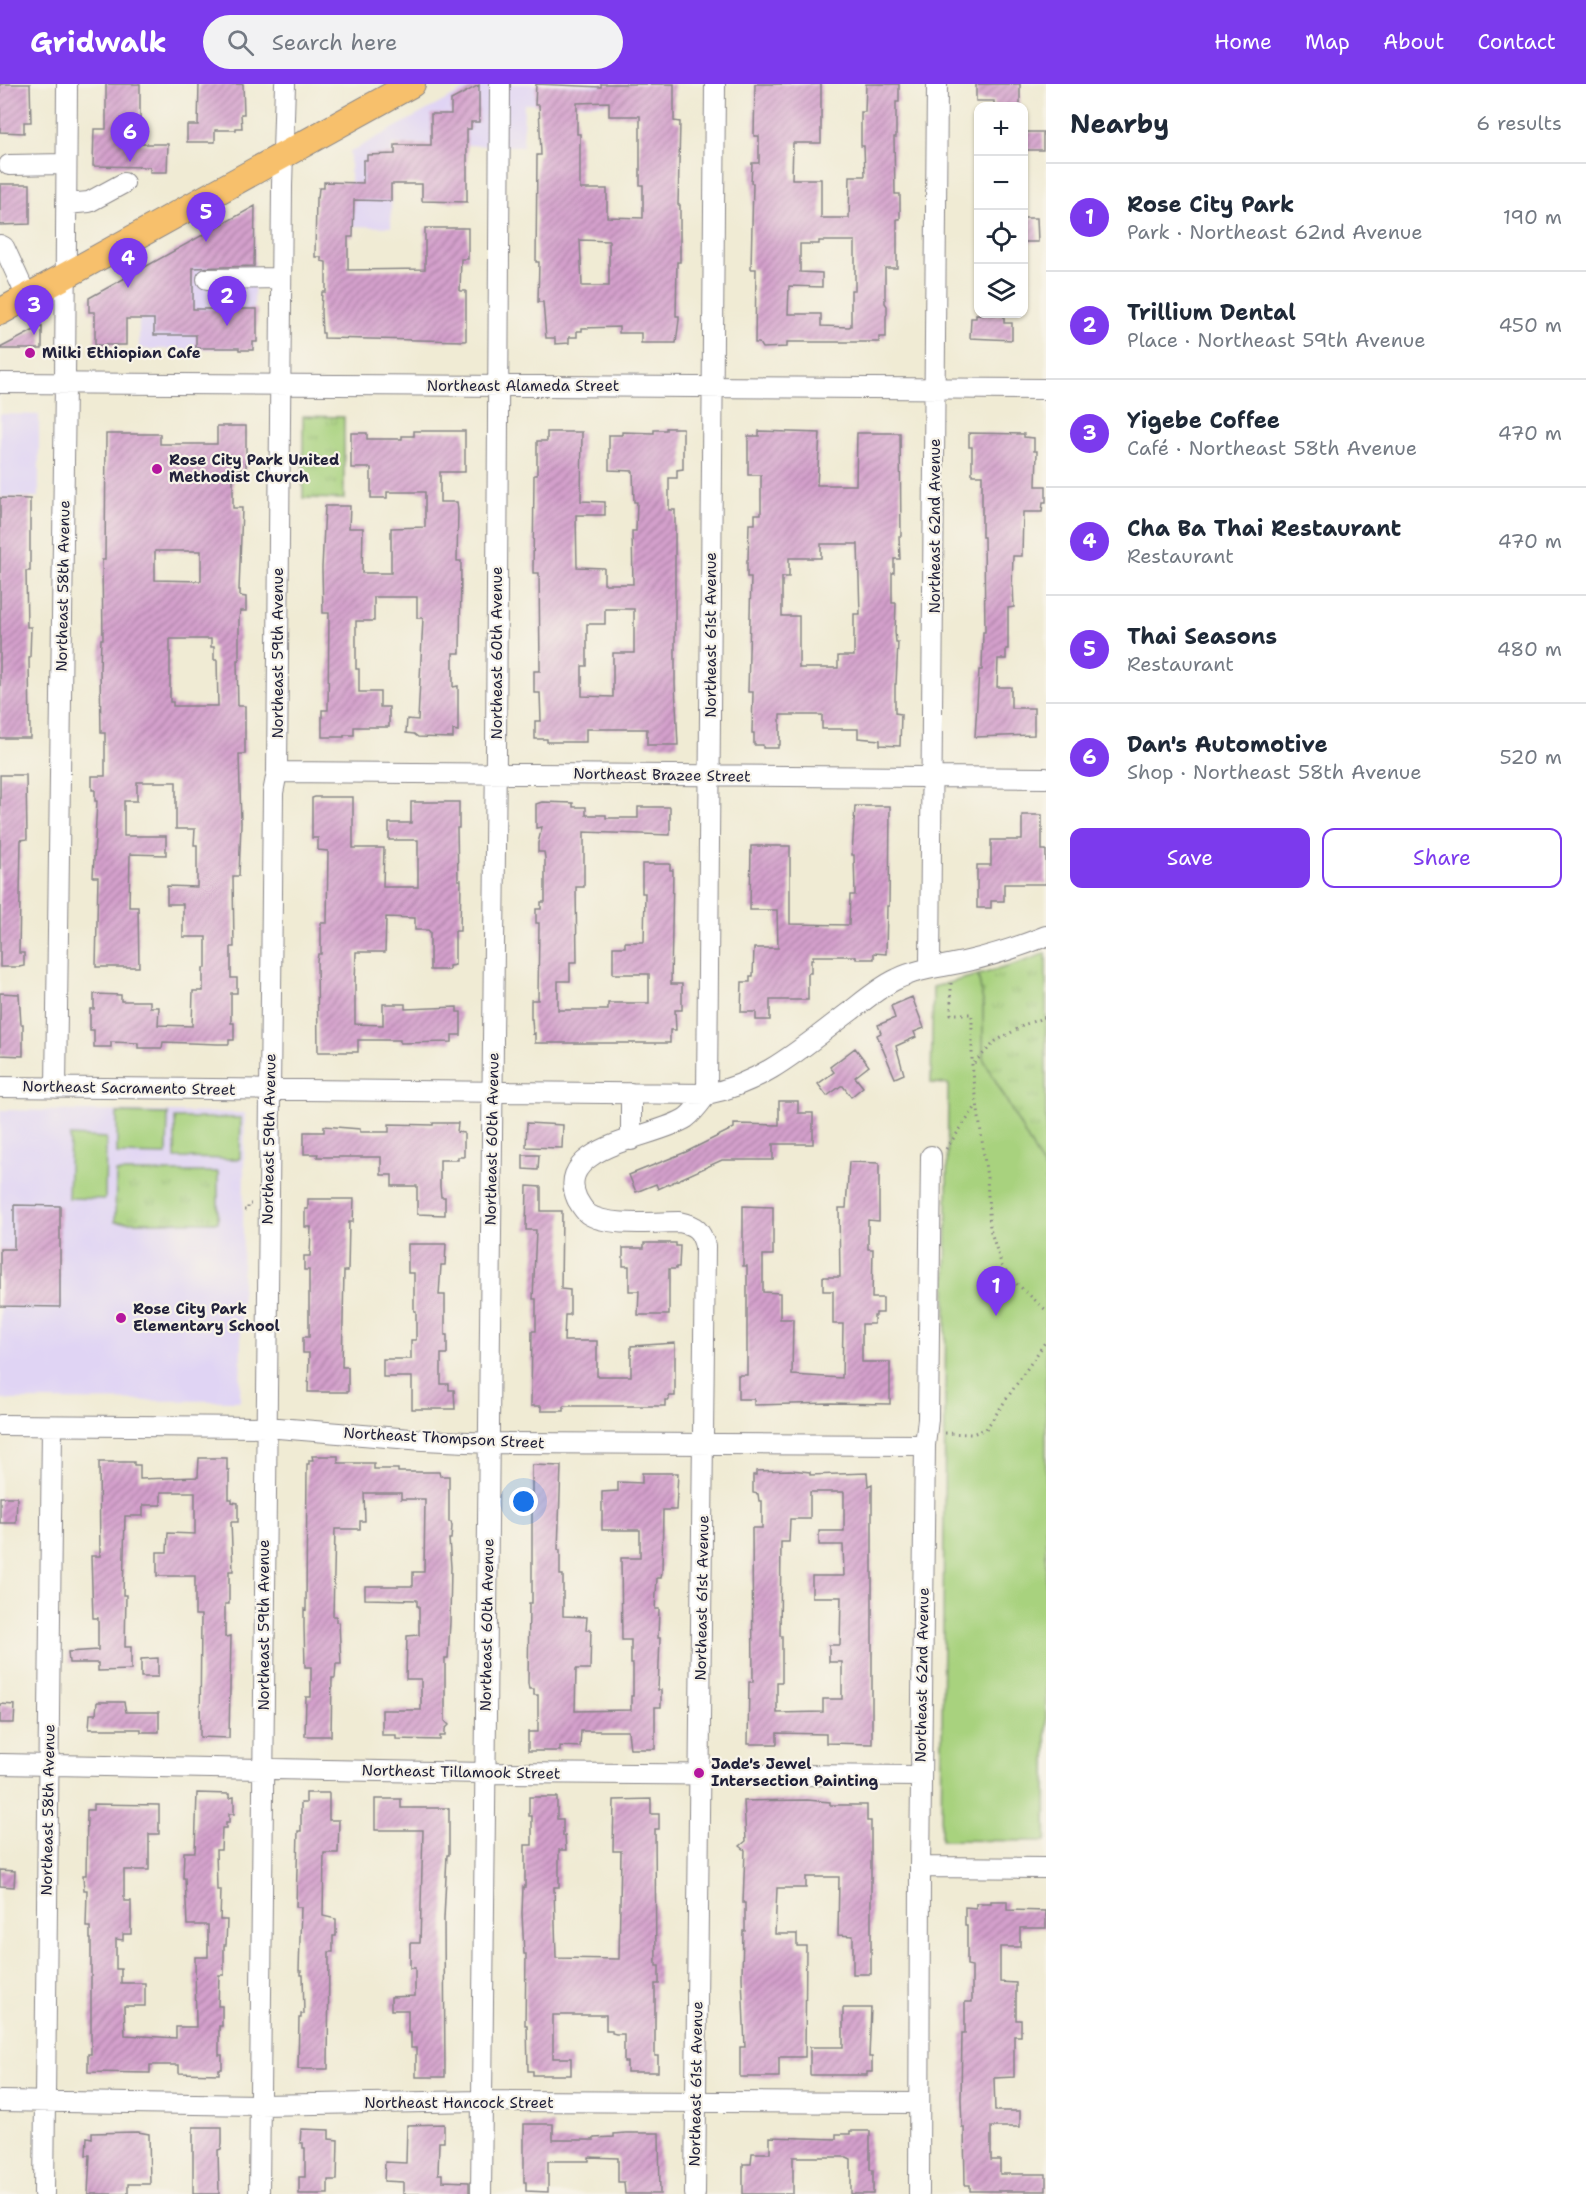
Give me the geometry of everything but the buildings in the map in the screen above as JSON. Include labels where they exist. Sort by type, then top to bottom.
[{"type":"main road","points":[[0,312],[412,84]]},
{"type":"street","name":"Northeast 58th Avenue","points":[[56,1088],[67,84]]},
{"type":"street","name":"Northeast 59th Avenue","points":[[259,2194],[273,793],[277,772],[285,84]]},
{"type":"street","name":"Northeast 60th Avenue","points":[[481,2194],[496,773],[500,84]]},
{"type":"street","name":"Northeast 61st Avenue","points":[[695,2194],[705,1246],[703,1237],[691,1224],[607,1221],[588,1214],[575,1194],[574,1182],[576,1170],[583,1161],[597,1151],[686,1118],[707,1094],[716,84]]},
{"type":"street","name":"Northeast 62nd Avenue","points":[[930,968],[937,84]]},
{"type":"street","points":[[9,165],[66,164]]},
{"type":"street","points":[[66,204],[89,202],[124,183]]},
{"type":"street","points":[[0,245],[4,247],[27,297]]},
{"type":"street","points":[[207,279],[281,279]]},
{"type":"street","name":"Northeast Alameda Street","points":[[0,383],[1046,389]]},
{"type":"street","name":"Northeast Brazee Street","points":[[277,772],[1046,778]]},
{"type":"street","name":"Northeast Sacramento Street","points":[[0,1087],[707,1094],[732,1089],[782,1062],[878,990],[911,973],[969,961],[1046,936]]},
{"type":"street","points":[[631,1093],[631,1140]]},
{"type":"street","name":"Northeast 62nd Avenue","points":[[919,2194],[921,1776],[931,1156]]},
{"type":"street","name":"Northeast Thompson Street","points":[[0,1425],[266,1426],[423,1440],[489,1443],[925,1445]]},
{"type":"street","name":"Northeast 58th Avenue","points":[[44,2194],[52,1426]]},
{"type":"street","name":"Northeast Tillamook Street","points":[[0,1764],[485,1773],[921,1776]]},
{"type":"street","points":[[920,1867],[1046,1868]]},
{"type":"street","name":"Northeast Hancock Street","points":[[0,2100],[260,2105],[482,2101],[919,2103]]},
{"type":"path","points":[[951,983],[951,1014],[972,1014],[972,1065],[987,1178],[990,1229],[1002,1266],[1017,1284],[1046,1308]]},
{"type":"path","points":[[972,1065],[996,1041],[1026,1024],[1046,1017]]},
{"type":"path","points":[[931,1156],[947,1149],[978,1104]]},
{"type":"path","points":[[925,1445],[942,1433],[972,1434],[986,1429],[1046,1341]]},
{"type":"shaded area","points":[[475,84],[606,84],[606,104],[524,104],[523,146],[392,144],[391,227],[350,226],[350,152]]},
{"type":"shaded area","points":[[255,206],[254,349],[139,349],[139,312],[89,298]]},
{"type":"shaded area","points":[[0,414],[39,415],[39,497],[0,497]]},
{"type":"shaded area","name":"Rose City Park Elementary School","points":[[0,1110],[245,1113],[240,1401],[0,1400]]},
{"type":"green space","points":[[303,416],[344,417],[344,499],[303,498]]},
{"type":"green space","points":[[1046,953],[1046,1173],[983,1058],[983,1002],[978,975]]},
{"type":"green space","points":[[978,975],[983,1002],[983,1058],[1046,1173],[1046,1841],[941,1840],[948,1084],[931,1083],[933,987]]},
{"type":"green space","points":[[117,1113],[168,1114],[167,1155],[117,1154]]},
{"type":"green space","points":[[175,1118],[241,1118],[240,1159],[175,1158]]},
{"type":"green space","points":[[70,1136],[106,1138],[105,1199],[68,1198]]},
{"type":"green space","points":[[116,1172],[218,1172],[218,1222],[115,1222]]},
{"type":"place","name":"Dan's Automotive","points":[[130,162]]},
{"type":"place","name":"Thai Seasons","points":[[206,242]]},
{"type":"place","name":"Cha Ba Thai Restaurant","points":[[128,288]]},
{"type":"place","name":"Trillium Dental","points":[[227,326]]},
{"type":"place","name":"Yigebe Coffee","points":[[34,335]]},
{"type":"place","name":"Milki Ethiopian Cafe","points":[[30,353]]},
{"type":"place","name":"Rose City Park United Methodist Church","points":[[157,469]]},
{"type":"place","name":"Rose City Park","points":[[996,1316]]},
{"type":"place","name":"Rose City Park Elementary School","points":[[121,1318]]},
{"type":"place","name":"Jade's Jewel Intersection Painting","points":[[699,1773]]}]
